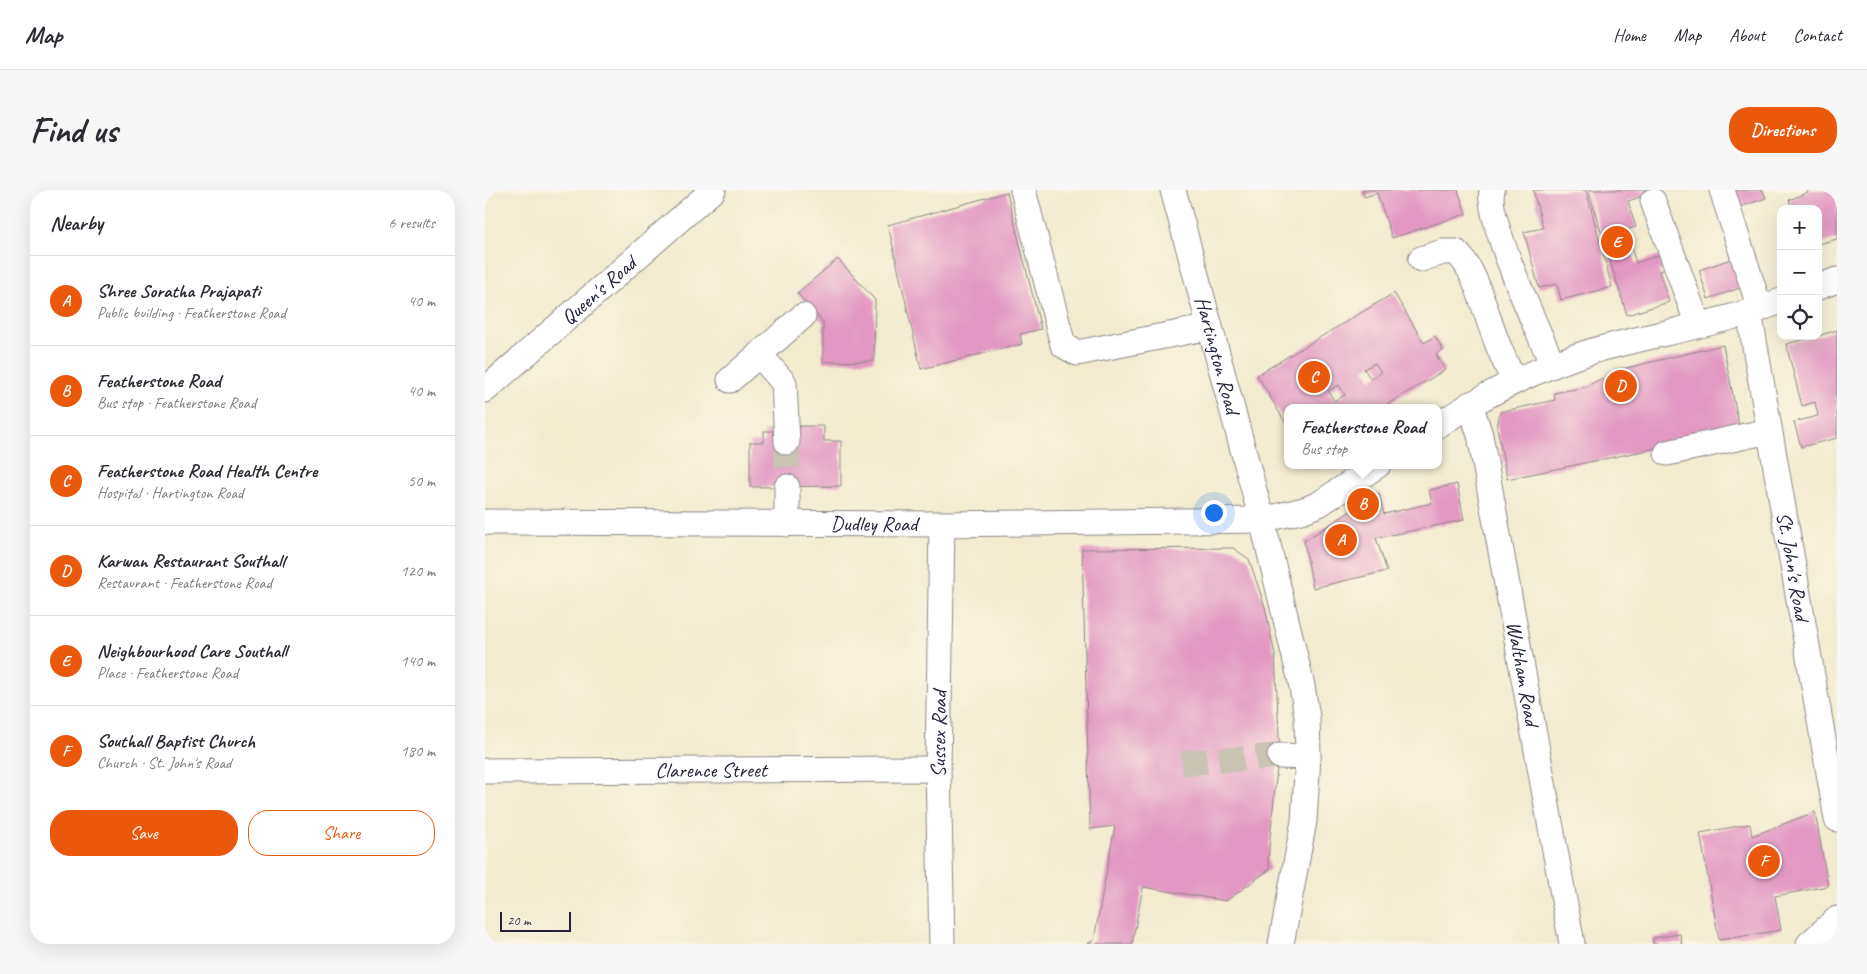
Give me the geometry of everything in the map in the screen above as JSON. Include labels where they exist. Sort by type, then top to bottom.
[{"type":"street","name":"Queen's Road","points":[[485,390],[713,190]]},
{"type":"street","points":[[1023,190],[1063,345],[1077,354],[1210,327]]},
{"type":"street","name":"Hartington Road","points":[[1173,190],[1262,520],[1302,686],[1307,718],[1308,757],[1304,821],[1281,944]]},
{"type":"street","points":[[1493,190],[1491,195],[1497,222],[1516,278],[1553,366]]},
{"type":"street","name":"St. John's Road","points":[[1722,190],[1763,307],[1769,431],[1837,819]]},
{"type":"street","points":[[1653,201],[1698,326]]},
{"type":"street","points":[[1421,259],[1443,252],[1457,252],[1464,259],[1470,270],[1495,339],[1514,381]]},
{"type":"street","points":[[1822,286],[1837,280]]},
{"type":"street","points":[[1442,422],[1470,404],[1514,381],[1596,350],[1698,326],[1763,307]]},
{"type":"street","points":[[730,380],[803,316]]},
{"type":"street","points":[[759,354],[784,383],[787,442]]},
{"type":"street","name":"Waltham Road","points":[[1470,404],[1480,435],[1572,944]]},
{"type":"street","points":[[1667,453],[1769,431]]},
{"type":"street","name":"Dudley Road","points":[[485,522],[942,524],[1262,520],[1304,510],[1319,504],[1372,469]]},
{"type":"street","points":[[787,487],[787,524]]},
{"type":"street","name":"Sussex Road","points":[[942,524],[938,769],[942,944]]},
{"type":"street","points":[[1280,756],[1308,757]]},
{"type":"street","name":"Clarence Street","points":[[485,771],[938,769]]},
{"type":"street","points":[[1809,944],[1837,919]]},
{"type":"building","points":[[1362,190],[1458,190],[1466,214],[1392,238],[1377,193],[1364,197]]},
{"type":"building","points":[[1533,190],[1586,190],[1612,287],[1561,300],[1557,284],[1539,288],[1524,232],[1543,228]]},
{"type":"building","points":[[1588,190],[1661,190],[1628,201],[1636,227],[1626,230],[1636,263],[1662,254],[1667,269],[1659,271],[1669,302],[1627,315]]},
{"type":"building","points":[[1735,190],[1763,190],[1766,198],[1740,207]]},
{"type":"building","points":[[1807,190],[1837,190],[1837,239],[1822,243],[1822,205],[1791,205],[1789,200],[1808,192]]},
{"type":"building","points":[[1007,192],[1041,329],[1020,334],[1022,344],[921,369],[888,225]]},
{"type":"building","points":[[838,259],[875,300],[874,361],[823,362],[823,322],[797,293]]},
{"type":"building","points":[[1731,259],[1740,288],[1708,299],[1699,270]]},
{"type":"building","points":[[1394,293],[1424,343],[1435,336],[1443,350],[1436,354],[1445,370],[1388,404],[1284,404],[1284,420],[1257,375]],"holes":[[[1375,363],[1381,372],[1371,379],[1364,369]],[[1339,385],[1345,395],[1334,401],[1328,391]]]},
{"type":"building","points":[[1837,330],[1837,392],[1835,392],[1837,400],[1837,438],[1801,447],[1794,422],[1818,416],[1815,402],[1802,406],[1786,344],[1802,340],[1822,340],[1822,335]]},
{"type":"building","points":[[1723,345],[1740,431],[1507,479],[1497,427],[1500,412],[1555,400],[1554,393],[1585,387],[1618,370]]},
{"type":"building","points":[[797,426],[824,426],[824,441],[841,441],[841,486],[750,487],[750,442],[764,442],[764,431],[775,431]]},
{"type":"building","points":[[1457,484],[1464,520],[1376,538],[1387,571],[1313,588],[1304,541],[1379,493],[1384,514],[1432,503],[1429,490]]},
{"type":"building","points":[[1233,548],[1249,559],[1265,607],[1275,655],[1280,756],[1277,768],[1268,859],[1270,869],[1226,901],[1143,887],[1132,944],[1087,944],[1094,940],[1115,826],[1090,829],[1082,549]]},
{"type":"building","points":[[1815,812],[1828,886],[1775,896],[1781,930],[1719,940],[1700,833],[1750,824],[1752,836]]},
{"type":"building","points":[[1680,934],[1682,944],[1653,944],[1653,938]]},
{"type":"tunnel","points":[[787,442],[787,487]]},
{"type":"tunnel","points":[[1182,763],[1280,756]]},
{"type":"place","name":"Neighbourhood Care Southall","points":[[1617,242]]},
{"type":"place","name":"Featherstone Road Health Centre","points":[[1314,377]]},
{"type":"place","name":"Karwan Restaurant Southall","points":[[1621,386]]},
{"type":"place","name":"Featherstone Road","points":[[1363,504]]},
{"type":"place","name":"Shree Soratha Prajapati","points":[[1341,540]]},
{"type":"place","name":"Southall Baptist Church","points":[[1764,861]]}]
